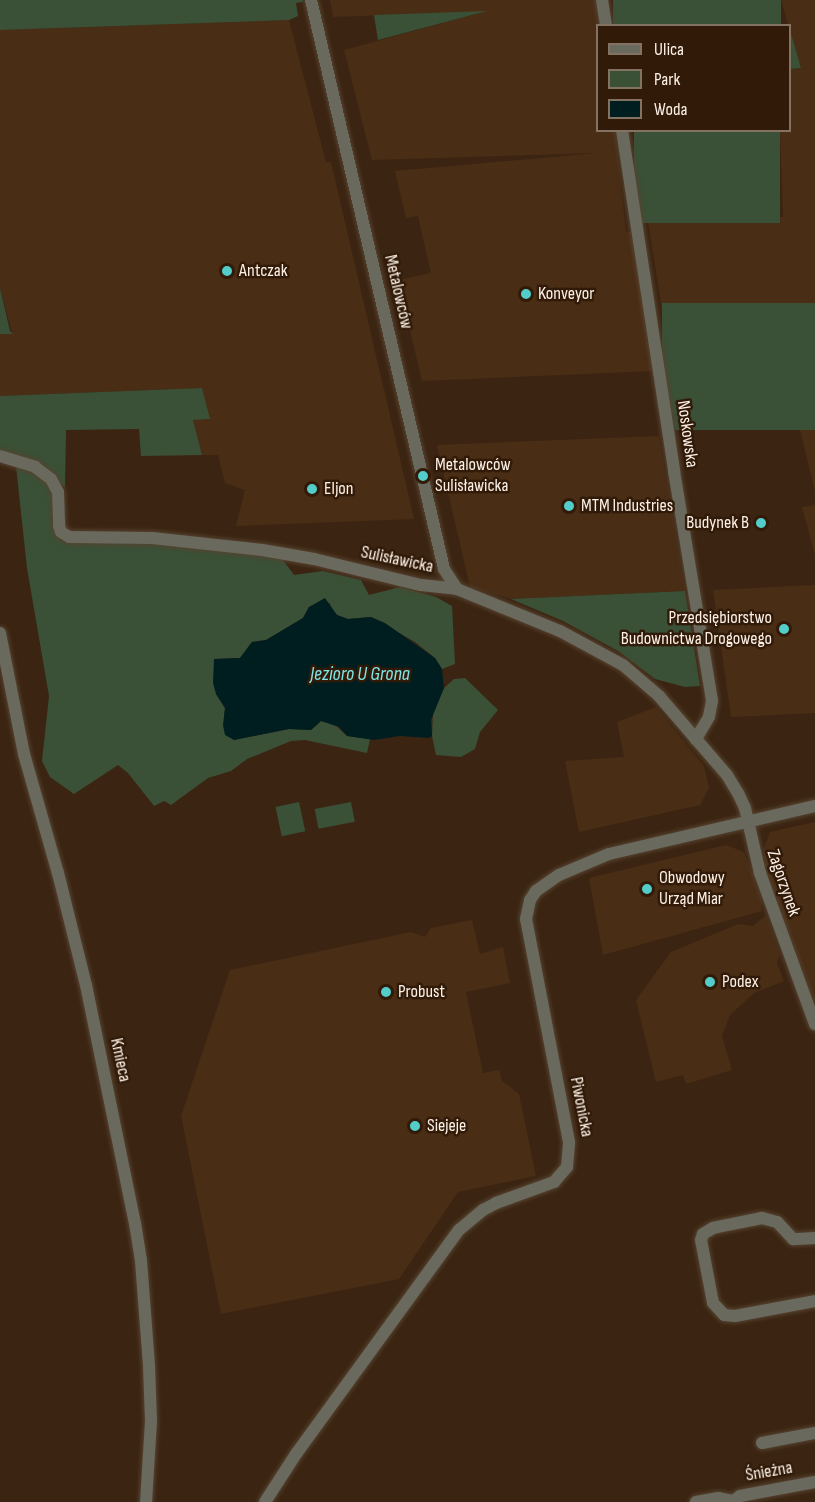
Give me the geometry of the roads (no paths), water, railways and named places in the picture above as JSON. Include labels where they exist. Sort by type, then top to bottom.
[{"type":"street","name":"Metalowców","points":[[311,0],[444,569],[457,589]]},
{"type":"street","points":[[602,0],[606,24]]},
{"type":"street","name":"Noskowska","points":[[622,132],[712,701],[709,717],[696,739]]},
{"type":"street","name":"Sulisławicka","points":[[0,456],[34,467],[51,479],[58,492],[59,526],[69,537],[152,538],[262,550],[314,559],[421,585],[457,589],[560,631],[622,666],[658,696],[733,784],[745,808],[747,821]]},
{"type":"street","name":"Kmieca","points":[[0,633],[24,754],[61,884],[86,985],[135,1223],[141,1261],[150,1376],[146,1502]]},
{"type":"street","name":"Piwonicka","points":[[265,1502],[296,1454],[459,1230],[483,1210],[496,1203],[546,1187],[561,1176],[567,1167],[569,1142],[526,919],[530,900],[536,891],[559,875],[609,854],[815,806]]},
{"type":"street","name":"Zagorzynek","points":[[747,821],[760,873],[815,1024]]},
{"type":"street","points":[[815,1238],[793,1239],[777,1222],[762,1218],[707,1230],[703,1234],[701,1246],[713,1303],[724,1315],[735,1316],[815,1301]]},
{"type":"street","points":[[762,1443],[815,1432]]},
{"type":"street","name":"Śnieżna","points":[[696,1502],[719,1498],[732,1501],[740,1496],[815,1482]]},
{"type":"water","name":"Jezioro U Grona","points":[[325,598],[337,615],[348,619],[371,617],[385,623],[435,658],[442,669],[444,688],[431,720],[432,736],[429,738],[400,736],[374,740],[347,736],[339,727],[321,721],[311,730],[289,729],[234,740],[225,735],[223,725],[225,708],[216,694],[213,683],[214,659],[240,658],[252,642],[266,640],[303,618],[309,607]]},
{"type":"place","name":"Antczak","points":[[227,271]]},
{"type":"place","name":"Konveyor","points":[[526,294]]},
{"type":"place","name":"Metalowców Sulisławicka","points":[[423,476]]},
{"type":"place","name":"Eljon","points":[[312,489]]},
{"type":"place","name":"MTM Industries","points":[[569,506]]},
{"type":"place","name":"Budynek B","points":[[761,523]]},
{"type":"place","name":"Przedsiębiorstwo Budownictwa Drogowego","points":[[784,629]]},
{"type":"place","name":"Obwodowy Urząd Miar","points":[[647,889]]},
{"type":"place","name":"Podex","points":[[710,982]]},
{"type":"place","name":"Probust","points":[[386,992]]},
{"type":"place","name":"Siejeje","points":[[415,1126]]}]
